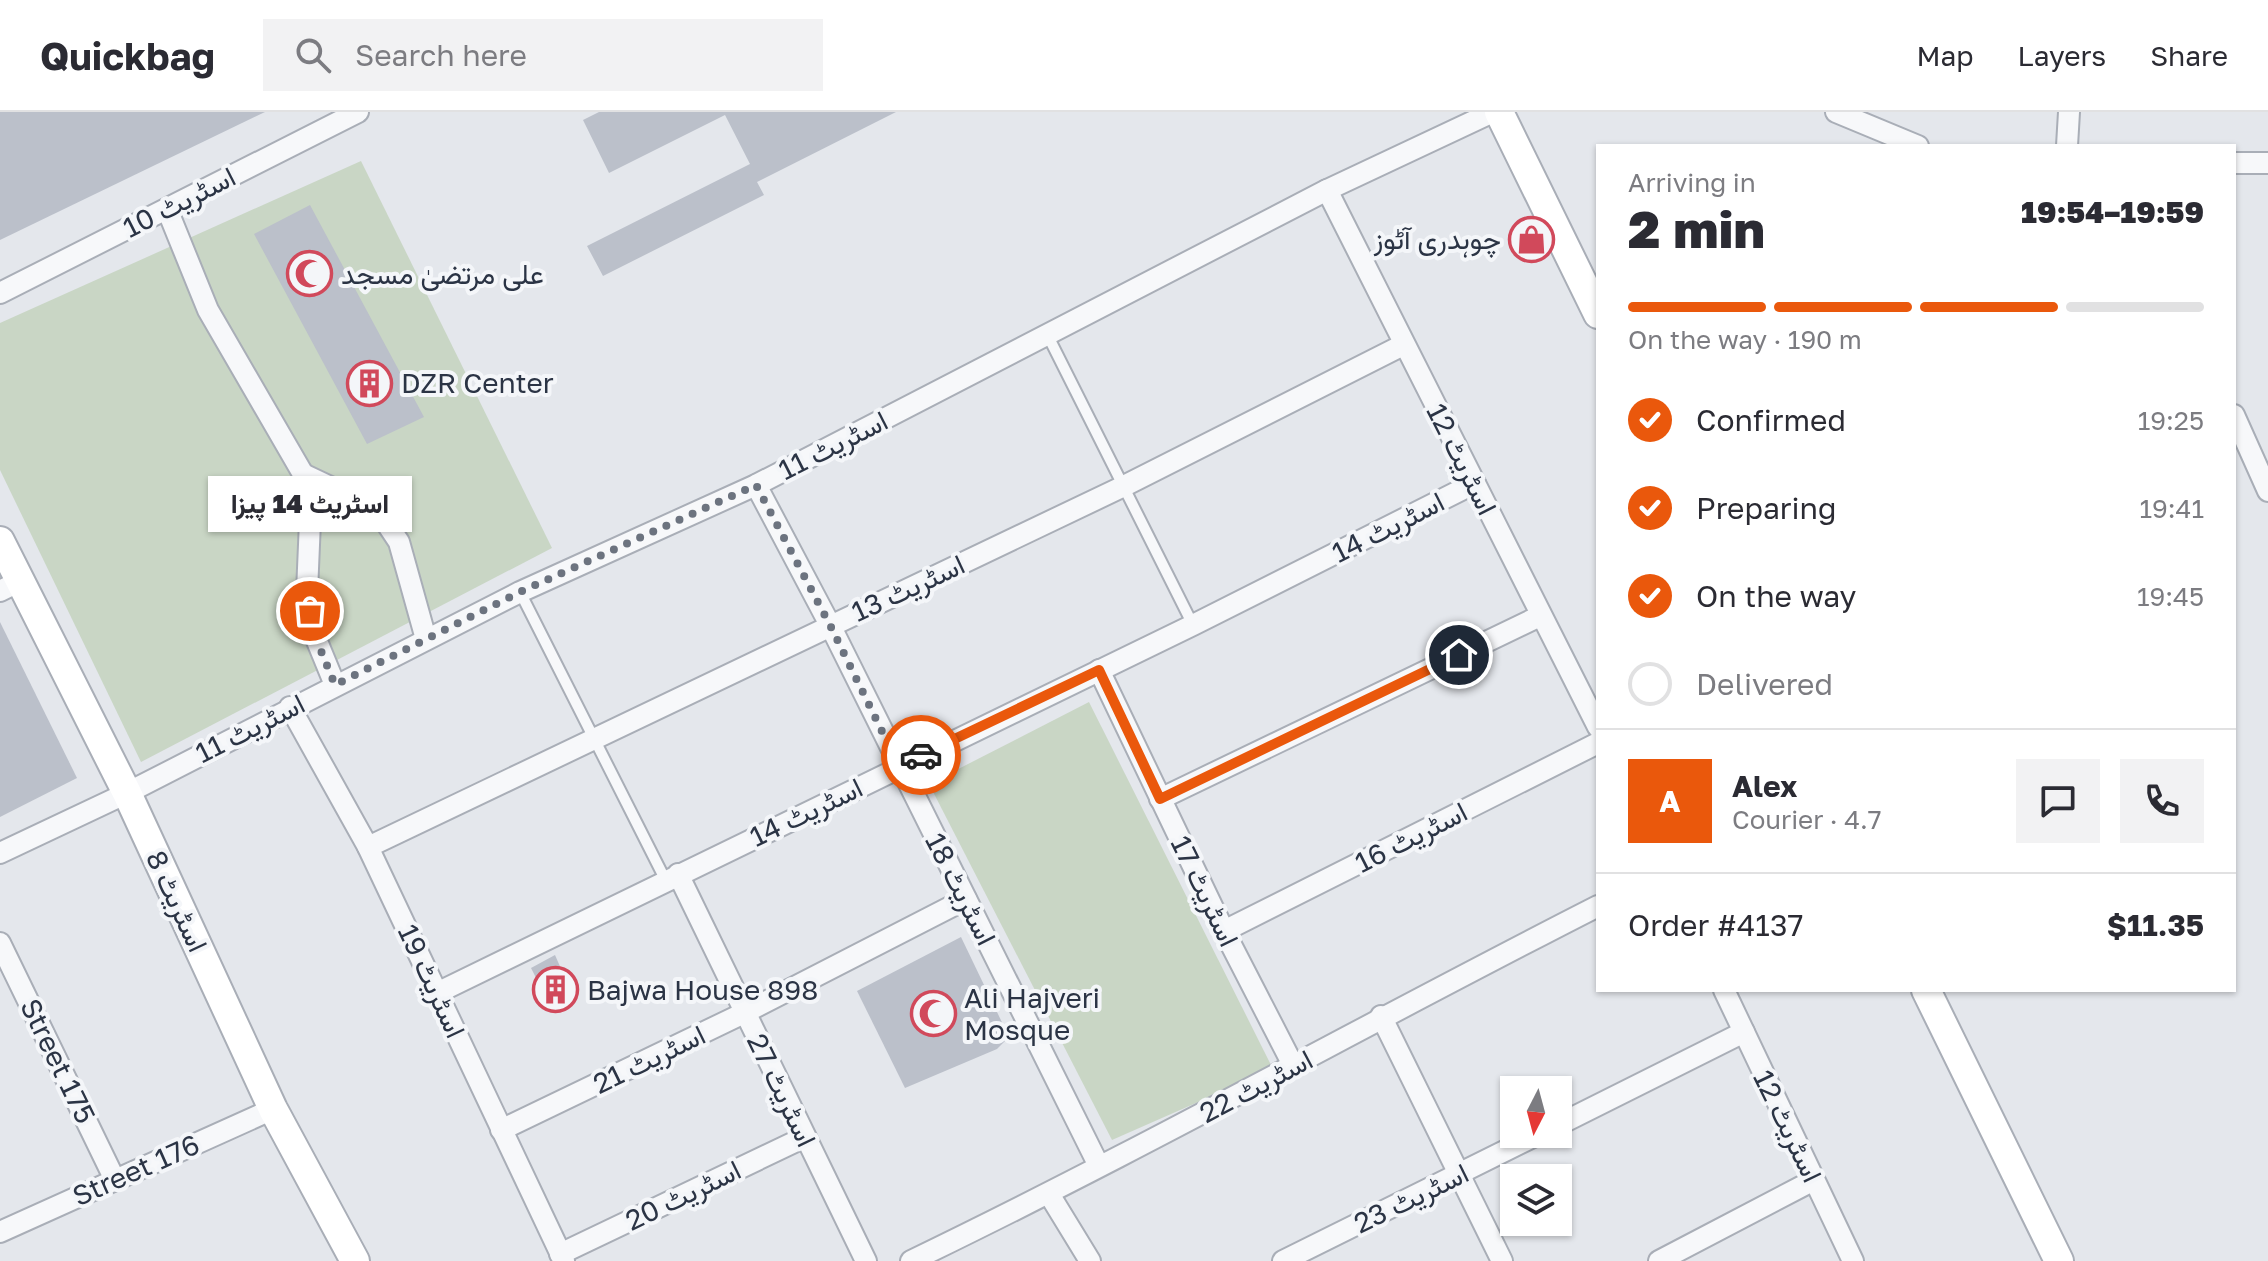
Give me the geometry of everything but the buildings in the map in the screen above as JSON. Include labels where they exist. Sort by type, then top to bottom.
[{"type":"street","name":"اسٹریٹ 10","points":[[0,293],[358,112]]},
{"type":"street","points":[[1496,112],[1596,310]]},
{"type":"street","name":"اسٹریٹ 11","points":[[0,853],[127,793],[520,592],[756,485],[1327,190],[1496,112]]},
{"type":"street","points":[[1836,112],[1913,144]]},
{"type":"street","points":[[2067,144],[2069,112]]},
{"type":"street","points":[[2236,163],[2268,163]]},
{"type":"street","name":"اسٹریٹ 12","points":[[1327,190],[1596,723]]},
{"type":"street","points":[[167,209],[208,310],[303,474],[310,521],[307,592],[312,629],[335,685]]},
{"type":"street","name":"اسٹریٹ 13","points":[[368,847],[1124,486],[1403,345]]},
{"type":"street","points":[[2236,419],[2268,491]]},
{"type":"street","points":[[303,474],[377,509],[399,542],[426,639]]},
{"type":"street","name":"اسٹریٹ 14","points":[[439,992],[1193,625],[1475,483]]},
{"type":"street","name":"اسٹریٹ 18","points":[[756,485],[830,625],[1099,1166]]},
{"type":"street","name":"اسٹریٹ 8","points":[[0,541],[10,586],[127,793],[273,1109],[355,1261]]},
{"type":"street","points":[[1160,799],[1540,616]]},
{"type":"street","name":"اسٹریٹ 17","points":[[1099,670],[1224,931],[1294,1067]]},
{"type":"street","name":"اسٹریٹ 19","points":[[290,707],[368,847],[562,1258]]},
{"type":"street","name":"اسٹریٹ 16","points":[[1224,931],[1596,744]]},
{"type":"street","name":"اسٹریٹ 27","points":[[672,878],[744,1013],[866,1261]]},
{"type":"street","name":"اسٹریٹ 21","points":[[501,1130],[744,1013],[966,899]]},
{"type":"street","name":"اسٹریٹ 22","points":[[911,1261],[1049,1194],[1294,1067],[1381,1016],[1596,907]]},
{"type":"street","name":"Street 175","points":[[0,943],[115,1180]]},
{"type":"street","name":"اسٹریٹ 12","points":[[1725,992],[1853,1261]]},
{"type":"street","points":[[1927,992],[2059,1261]]},
{"type":"street","points":[[1381,1016],[1502,1261]]},
{"type":"street","points":[[1572,1118],[1744,1032]]},
{"type":"street","name":"Street 176","points":[[0,1232],[273,1109]]},
{"type":"street","name":"اسٹریٹ 20","points":[[562,1258],[805,1137]]},
{"type":"street","name":"اسٹریٹ 23","points":[[1283,1261],[1511,1148]]},
{"type":"street","points":[[1672,1258],[1814,1180]]},
{"type":"street","points":[[1049,1194],[1090,1261]]},
{"type":"lane","points":[[1047,333],[1193,625]]},
{"type":"lane","points":[[520,592],[672,878]]},
{"type":"green space","points":[[361,161],[552,548],[141,762],[0,470],[0,323]]},
{"type":"green space","points":[[1089,702],[1273,1069],[1112,1140],[929,784]]},
{"type":"way so far","points":[[310,611],[312,629],[335,685],[520,592],[756,485],[830,625],[899,766],[921,755]]},
{"type":"place","name":"چوہدری آٹوز","points":[[1532,239]]},
{"type":"place","name":"علی مرتضیٰ مسجد","points":[[310,274]]},
{"type":"place","name":"DZR Center","points":[[370,383]]},
{"type":"place","name":"اسٹریٹ 14 پیزا","points":[[310,611]]},
{"type":"place","name":"Bajwa House 898","points":[[556,990]]},
{"type":"place","name":"Ali Hajveri Mosque","points":[[933,1014]]},
{"type":"route","points":[[921,755],[1099,670],[1160,799],[1459,655]]}]
